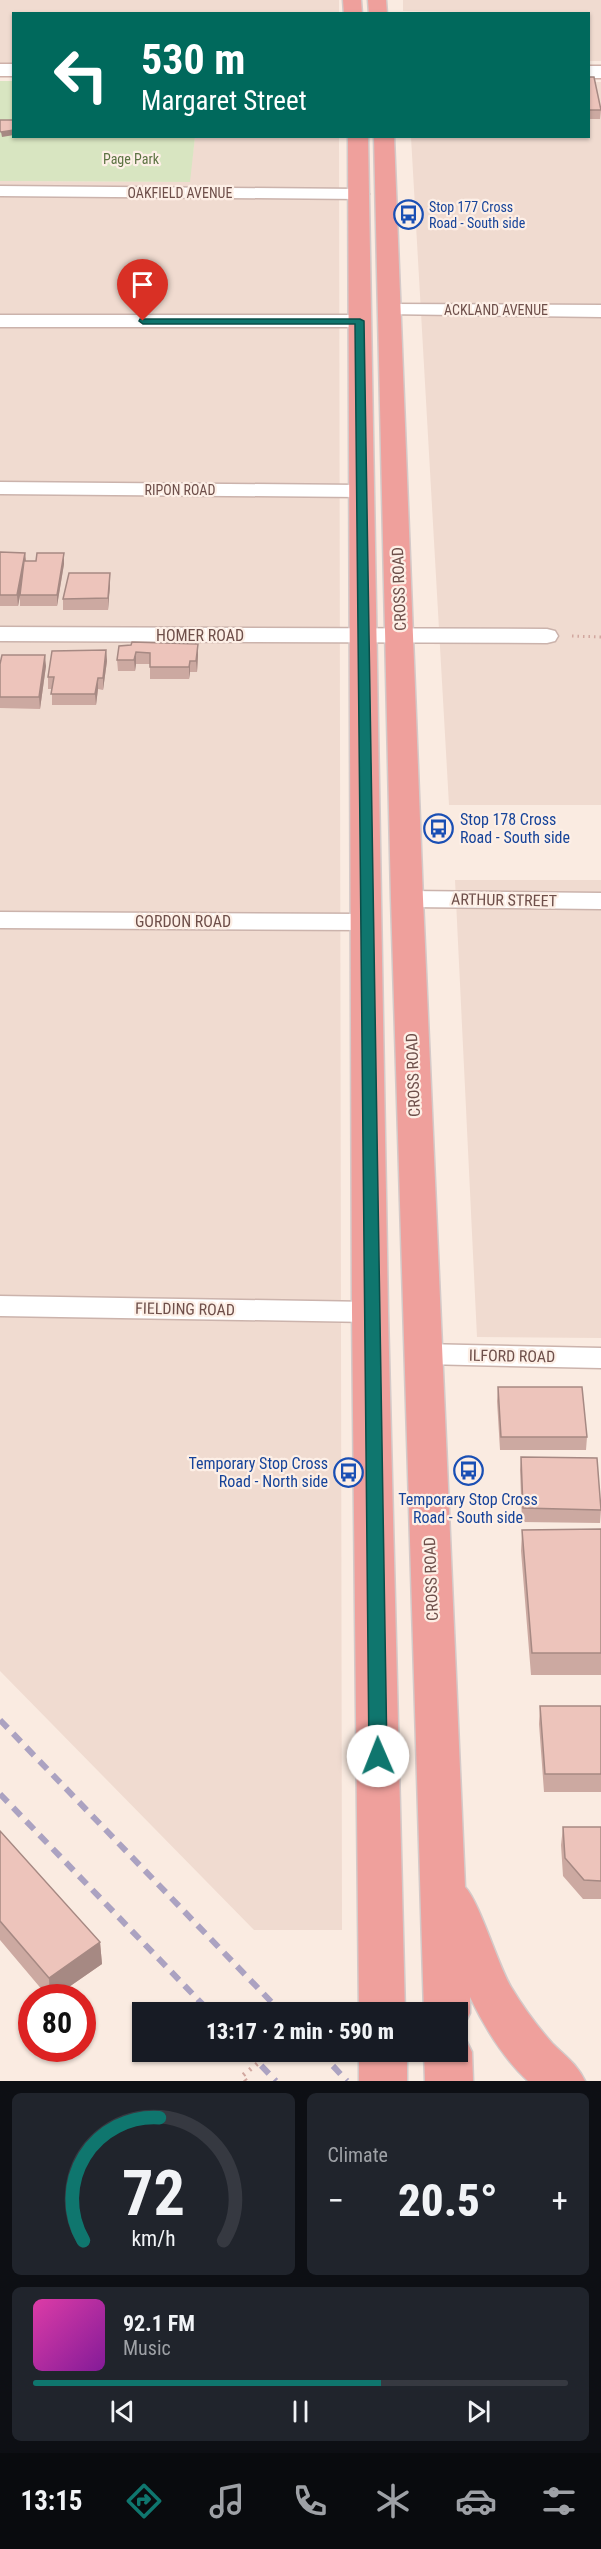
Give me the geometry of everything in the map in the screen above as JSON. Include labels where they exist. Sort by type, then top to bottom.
[{"type":"highway","points":[[358,138],[370,1312],[382,2002]]},
{"type":"highway","name":"CROSS ROAD","points":[[384,138],[397,491],[407,899],[447,2002]]},
{"type":"highway","points":[[360,194],[386,194]]},
{"type":"highway","points":[[360,311],[391,322]]},
{"type":"highway","points":[[360,491],[397,491]]},
{"type":"highway","points":[[367,922],[407,899]]},
{"type":"highway","points":[[370,1312],[423,1354]]},
{"type":"highway","points":[[442,1880],[498,2010],[528,2051],[561,2081]]},
{"type":"highway","points":[[383,2062],[383,2081]]},
{"type":"highway","points":[[448,2062],[449,2081]]},
{"type":"street","name":"OAKFIELD AVENUE","points":[[0,191],[360,194]]},
{"type":"street","points":[[0,321],[360,311]]},
{"type":"street","name":"ACKLAND AVENUE","points":[[391,322],[601,311]]},
{"type":"street","name":"RIPON ROAD","points":[[0,488],[360,491]]},
{"type":"street","name":"HOMER ROAD","points":[[0,634],[547,636]]},
{"type":"street","name":"ARTHUR STREET","points":[[407,899],[601,901]]},
{"type":"street","name":"GORDON ROAD","points":[[0,920],[367,922]]},
{"type":"street","name":"FIELDING ROAD","points":[[0,1306],[370,1312]]},
{"type":"street","name":"ILFORD ROAD","points":[[423,1354],[601,1358]]},
{"type":"path","points":[[246,2081],[242,2076],[260,2062]]},
{"type":"shaded area","points":[[0,0],[339,0],[339,12],[12,12],[12,63],[0,63]]},
{"type":"shaded area","points":[[403,0],[601,0],[601,61],[590,61],[590,12],[403,11]]},
{"type":"shaded area","points":[[590,82],[601,82],[601,805],[449,805],[411,138],[590,138]]},
{"type":"shaded area","points":[[195,138],[339,138],[342,1930],[254,1930],[0,1671],[0,181],[189,182]]},
{"type":"shaded area","points":[[455,880],[601,880],[601,1338],[477,1337]]},
{"type":"green space","name":"Page Park","points":[[0,81],[12,81],[12,138],[195,138],[190,182],[0,181]]},
{"type":"building","points":[[590,77],[594,77],[601,110],[590,110]]},
{"type":"building","points":[[0,120],[12,120],[12,130],[0,131]]},
{"type":"building","points":[[0,552],[25,553],[17,595],[0,595]]},
{"type":"building","points":[[37,553],[64,553],[57,595],[20,595],[24,561],[36,561]]},
{"type":"building","points":[[69,573],[110,573],[108,598],[63,599]]},
{"type":"building","points":[[132,642],[198,644],[196,661],[190,661],[189,667],[150,667],[150,653],[136,652],[134,660],[117,660],[119,646],[131,645]]},
{"type":"building","points":[[106,650],[103,678],[98,678],[95,694],[51,694],[54,677],[48,677],[52,651]]},
{"type":"building","points":[[2,655],[45,655],[39,697],[0,697]]},
{"type":"building","points":[[498,1387],[582,1387],[587,1437],[501,1437]]},
{"type":"building","points":[[521,1457],[597,1458],[601,1510],[523,1508]]},
{"type":"building","points":[[601,1529],[601,1653],[532,1653],[522,1530]]},
{"type":"building","points":[[540,1706],[601,1706],[601,1774],[545,1774]]},
{"type":"building","points":[[563,1827],[601,1827],[601,1881],[584,1880],[565,1858]]},
{"type":"building","points":[[0,1831],[100,1942],[49,1978],[0,1921]]},
{"type":"railway","points":[[0,1720],[271,2002]]},
{"type":"railway","points":[[0,1794],[200,2002]]},
{"type":"railway","points":[[258,2062],[276,2081]]},
{"type":"railway","points":[[329,2062],[347,2081]]},
{"type":"place","name":"Stop 177 Cross Road - South side","points":[[408,215]]},
{"type":"place","name":"Stop 178 Cross Road - South side","points":[[439,828]]},
{"type":"place","name":"Temporary Stop Cross Road - South side","points":[[468,1471]]},
{"type":"place","name":"Temporary Stop Cross Road - North side","points":[[349,1472]]},
{"type":"route","points":[[143,321],[360,321],[370,1289],[378,1756]]}]
